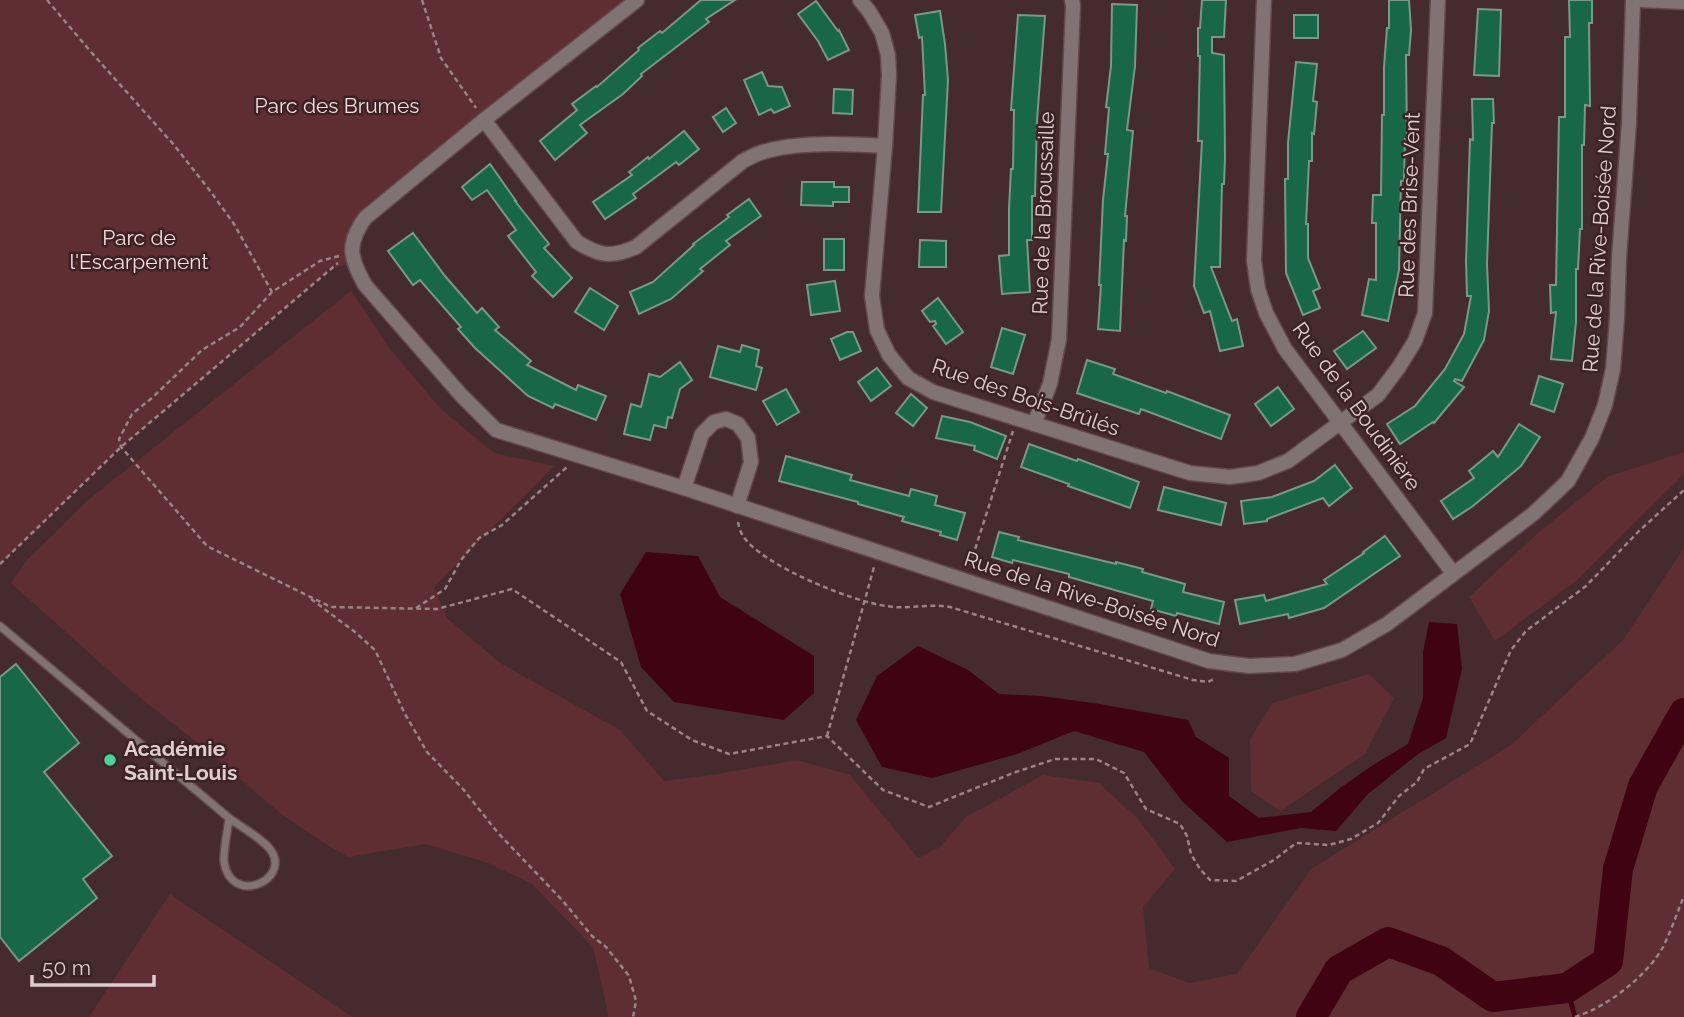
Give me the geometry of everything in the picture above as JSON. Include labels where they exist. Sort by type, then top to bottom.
[{"type":"street","points":[[352,253],[356,231],[365,218],[484,120],[638,0]]},
{"type":"street","name":"Rue des Bois-Brûlés","points":[[860,0],[883,33],[889,75],[872,296],[877,330],[889,355],[908,378],[933,392],[1190,473],[1230,478],[1258,473],[1288,461],[1340,421]]},
{"type":"street","name":"Rue de la Broussaille","points":[[1034,424],[1050,384],[1059,339],[1072,0]]},
{"type":"street","name":"Rue de la Boudinière","points":[[1264,0],[1254,261],[1258,289],[1266,313],[1286,349],[1453,573]]},
{"type":"street","name":"Rue des Brise-Vent","points":[[1340,421],[1378,395],[1415,341],[1425,313],[1438,0]]},
{"type":"street","name":"Rue de la Rive-Boisée Nord","points":[[352,253],[353,264],[365,285],[461,395],[496,430],[684,488],[1209,661],[1249,666],[1295,664],[1342,650],[1387,624],[1533,514],[1568,481],[1592,438],[1605,405],[1617,318],[1629,123],[1633,0]]},
{"type":"street","points":[[1639,0],[1684,2]]},
{"type":"street","points":[[484,120],[577,242],[604,255],[622,253],[636,247],[743,161],[763,152],[786,147],[841,144],[885,146]]},
{"type":"street","points":[[684,488],[702,434],[714,422],[726,419],[738,424],[748,438],[751,462],[738,506]]},
{"type":"lane","points":[[0,626],[229,818],[268,846],[276,864],[272,874],[263,882],[240,886],[231,880],[224,861],[229,818]]},
{"type":"path","points":[[47,0],[174,145],[211,192],[234,224],[272,292]]},
{"type":"path","points":[[422,0],[442,58],[484,120]]},
{"type":"path","points":[[352,253],[320,261],[272,292],[240,327],[202,350],[132,414],[119,439],[121,447],[207,546],[331,607],[437,609],[512,589],[621,662],[647,711],[692,740],[729,754],[827,736]]},
{"type":"path","points":[[0,564],[121,447],[352,253]]},
{"type":"path","points":[[965,581],[1017,418]]},
{"type":"path","points":[[415,608],[445,589],[461,560],[478,538],[502,524],[579,455]]},
{"type":"path","points":[[827,736],[883,790],[929,807],[1055,759],[1096,759],[1124,773],[1146,809],[1180,824],[1187,836],[1191,855],[1210,880],[1236,881],[1274,860],[1296,843],[1329,845],[1351,839],[1378,823],[1399,796],[1417,782],[1424,769],[1470,744],[1511,650],[1526,631],[1586,586],[1639,531],[1684,490]]},
{"type":"path","points":[[738,506],[736,515],[739,529],[746,541],[763,555],[792,573],[864,602],[890,607],[937,604],[950,607],[1193,680],[1208,682],[1216,678],[1221,663]]},
{"type":"path","points":[[827,736],[878,552]]},
{"type":"path","points":[[302,593],[355,632],[374,650],[427,752],[592,936],[606,947],[629,976],[636,1001],[633,1017]]},
{"type":"path","points":[[1575,1017],[1587,1013],[1631,984],[1647,968],[1661,949],[1684,897]]},
{"type":"green space","points":[[0,0],[637,0],[365,218],[353,264],[331,268],[121,447],[0,564]]},
{"type":"green space","points":[[351,291],[391,350],[441,409],[494,453],[554,466],[434,587],[447,618],[500,663],[620,730],[664,781],[797,760],[850,775],[918,858],[940,847],[966,817],[1043,775],[1099,783],[1139,820],[1175,869],[1143,907],[1149,968],[1189,983],[1237,974],[1311,869],[1511,745],[1623,640],[1684,548],[1684,1017],[608,1017],[593,947],[532,884],[488,863],[426,844],[348,857],[322,842],[280,813],[133,692],[11,583],[28,559],[88,500]]},
{"type":"green space","points":[[1684,452],[1684,474],[1576,581],[1495,641],[1469,597],[1538,533],[1607,477]]},
{"type":"green space","points":[[1369,674],[1394,698],[1365,754],[1281,811],[1251,791],[1250,739],[1273,703]]},
{"type":"green space","points":[[170,894],[352,1017],[89,1017]]},
{"type":"shaded area","points":[[646,552],[698,556],[720,597],[814,656],[814,693],[784,720],[674,702],[641,667],[620,594]]},
{"type":"shaded area","points":[[1429,622],[1457,624],[1462,669],[1446,738],[1418,754],[1368,794],[1336,831],[1301,828],[1227,842],[1183,802],[1144,752],[1074,731],[1017,754],[932,778],[882,767],[856,720],[877,676],[918,646],[968,670],[999,694],[1041,696],[1100,704],[1188,720],[1196,737],[1229,758],[1229,796],[1259,818],[1311,812],[1340,788],[1408,744],[1423,698],[1423,652]]},
{"type":"building","points":[[701,0],[735,0],[706,19],[709,22],[641,74],[623,94],[580,125],[587,133],[555,160],[540,141],[577,110],[572,104],[597,87],[639,50],[638,48],[660,31],[662,33]]},
{"type":"building","points":[[1202,0],[1226,0],[1224,37],[1212,37],[1212,53],[1224,55],[1225,157],[1220,267],[1211,267],[1232,321],[1237,319],[1243,346],[1220,351],[1210,311],[1204,313],[1194,286],[1202,141],[1198,141],[1198,28]]},
{"type":"building","points":[[1389,0],[1409,0],[1411,30],[1409,55],[1406,55],[1407,139],[1404,181],[1401,181],[1399,270],[1388,321],[1362,315],[1369,279],[1376,280],[1373,195],[1381,195],[1382,115]]},
{"type":"building","points":[[1569,0],[1592,0],[1592,23],[1589,23],[1590,106],[1585,105],[1582,145],[1582,229],[1576,269],[1576,322],[1572,361],[1551,359],[1556,312],[1551,313],[1550,285],[1556,285],[1559,117],[1565,117],[1565,37],[1570,37]]},
{"type":"building","points":[[816,1],[839,30],[849,50],[828,60],[798,14]]},
{"type":"building","points":[[1112,4],[1137,5],[1135,66],[1127,130],[1133,131],[1125,216],[1120,331],[1098,329],[1103,200],[1108,154],[1105,154],[1109,108],[1106,107],[1111,66]]},
{"type":"building","points":[[1478,9],[1501,10],[1499,76],[1474,75]]},
{"type":"building","points":[[940,11],[948,80],[941,212],[918,212],[925,95],[922,37],[919,38],[915,15]]},
{"type":"building","points":[[1018,15],[1045,16],[1037,120],[1035,196],[1032,196],[1032,240],[1027,240],[1030,292],[1002,294],[999,256],[1009,255],[1014,110],[1011,110]]},
{"type":"building","points":[[1294,15],[1318,15],[1318,38],[1294,38]]},
{"type":"building","points":[[1296,62],[1317,64],[1313,101],[1317,102],[1314,134],[1312,133],[1312,161],[1309,161],[1306,224],[1308,258],[1320,288],[1313,291],[1320,308],[1303,315],[1286,273],[1285,179],[1288,179],[1288,143]]},
{"type":"building","points":[[762,72],[768,86],[782,87],[790,106],[774,113],[771,109],[759,115],[744,80]]},
{"type":"building","points":[[834,89],[853,90],[852,114],[833,113]]},
{"type":"building","points":[[1472,99],[1493,99],[1487,264],[1489,311],[1484,340],[1462,381],[1454,381],[1464,387],[1434,423],[1400,444],[1387,424],[1415,406],[1445,369],[1464,334],[1471,296],[1467,296],[1466,261],[1470,139],[1473,140]]},
{"type":"building","points":[[726,108],[736,123],[723,132],[713,117]]},
{"type":"building","points":[[684,131],[699,149],[679,165],[676,162],[633,194],[636,198],[605,219],[593,202],[632,175],[629,172]]},
{"type":"building","points":[[490,164],[549,244],[544,248],[572,278],[553,297],[532,276],[536,272],[508,236],[516,230],[487,190],[472,200],[462,187]]},
{"type":"building","points":[[802,182],[834,182],[834,187],[849,187],[849,202],[833,202],[833,206],[801,205]]},
{"type":"building","points":[[749,199],[761,216],[726,241],[730,245],[700,269],[703,271],[671,299],[639,314],[630,292],[653,282],[693,244]]},
{"type":"building","points":[[413,233],[477,313],[482,308],[499,327],[495,330],[531,361],[527,365],[576,390],[578,385],[606,396],[596,420],[555,404],[553,408],[528,396],[475,348],[458,329],[461,327],[420,280],[413,285],[388,251]]},
{"type":"building","points":[[824,239],[844,239],[844,270],[824,270]]},
{"type":"building","points":[[920,240],[946,241],[946,267],[919,267]]},
{"type":"building","points":[[835,281],[840,311],[811,315],[807,285]]},
{"type":"building","points":[[590,288],[618,306],[604,330],[575,312]]},
{"type":"building","points":[[938,298],[963,332],[946,344],[933,326],[935,321],[930,322],[922,311]]},
{"type":"building","points":[[1002,328],[1025,335],[1013,374],[991,367]]},
{"type":"building","points":[[1363,331],[1376,348],[1347,369],[1334,351]]},
{"type":"building","points":[[853,332],[861,351],[840,360],[831,339]]},
{"type":"building","points":[[742,345],[759,350],[756,366],[762,368],[756,390],[710,377],[718,346],[740,352]]},
{"type":"building","points":[[1087,360],[1115,369],[1113,374],[1230,415],[1221,439],[1141,409],[1139,414],[1077,393]]},
{"type":"building","points":[[680,362],[692,380],[680,389],[672,418],[668,417],[666,428],[654,425],[650,440],[624,434],[631,404],[641,407],[649,374],[660,377]]},
{"type":"building","points":[[877,368],[891,386],[871,401],[858,382]]},
{"type":"building","points":[[1539,376],[1563,384],[1554,412],[1531,404]]},
{"type":"building","points":[[1278,387],[1294,409],[1271,426],[1255,404]]},
{"type":"building","points":[[786,389],[799,412],[777,425],[763,401]]},
{"type":"building","points":[[911,394],[927,408],[913,426],[896,413]]},
{"type":"building","points":[[942,416],[970,422],[1006,436],[997,459],[974,450],[975,446],[936,438]]},
{"type":"building","points":[[1519,424],[1540,437],[1521,466],[1453,519],[1441,501],[1474,478],[1469,471],[1493,451],[1498,457]]},
{"type":"building","points":[[1029,444],[1139,482],[1130,508],[1021,467]]},
{"type":"building","points":[[786,456],[852,475],[850,480],[909,496],[911,489],[937,496],[935,505],[965,513],[957,540],[940,535],[941,532],[902,521],[904,517],[779,481]]},
{"type":"building","points":[[1335,465],[1352,488],[1329,506],[1323,498],[1267,521],[1244,524],[1241,501],[1272,497],[1314,481]]},
{"type":"building","points":[[1164,487],[1226,503],[1221,525],[1158,510]]},
{"type":"building","points":[[999,532],[1019,537],[1018,540],[1143,569],[1142,572],[1185,584],[1183,592],[1224,602],[1219,624],[1151,609],[1153,601],[1069,577],[1069,574],[992,557]]},
{"type":"building","points":[[1385,536],[1400,556],[1324,608],[1289,618],[1288,614],[1240,624],[1235,600],[1264,595],[1266,601],[1327,584],[1324,580]]},
{"type":"building","points":[[16,664],[79,743],[44,772],[112,856],[83,879],[97,898],[19,961],[0,937],[0,677]]},
{"type":"waterway","points":[[1311,1017],[1339,970],[1388,942],[1441,961],[1493,997],[1567,988],[1608,961],[1618,869],[1643,786],[1684,713]]},
{"type":"waterway","points":[[1567,988],[1575,1017]]},
{"type":"place","name":"Académie Saint-Louis","points":[[110,760]]},
{"type":"park label","name":"Parc des Brumes","points":[[337,105]]},
{"type":"park label","name":"Parc de l'Escarpement","points":[[139,249]]}]
